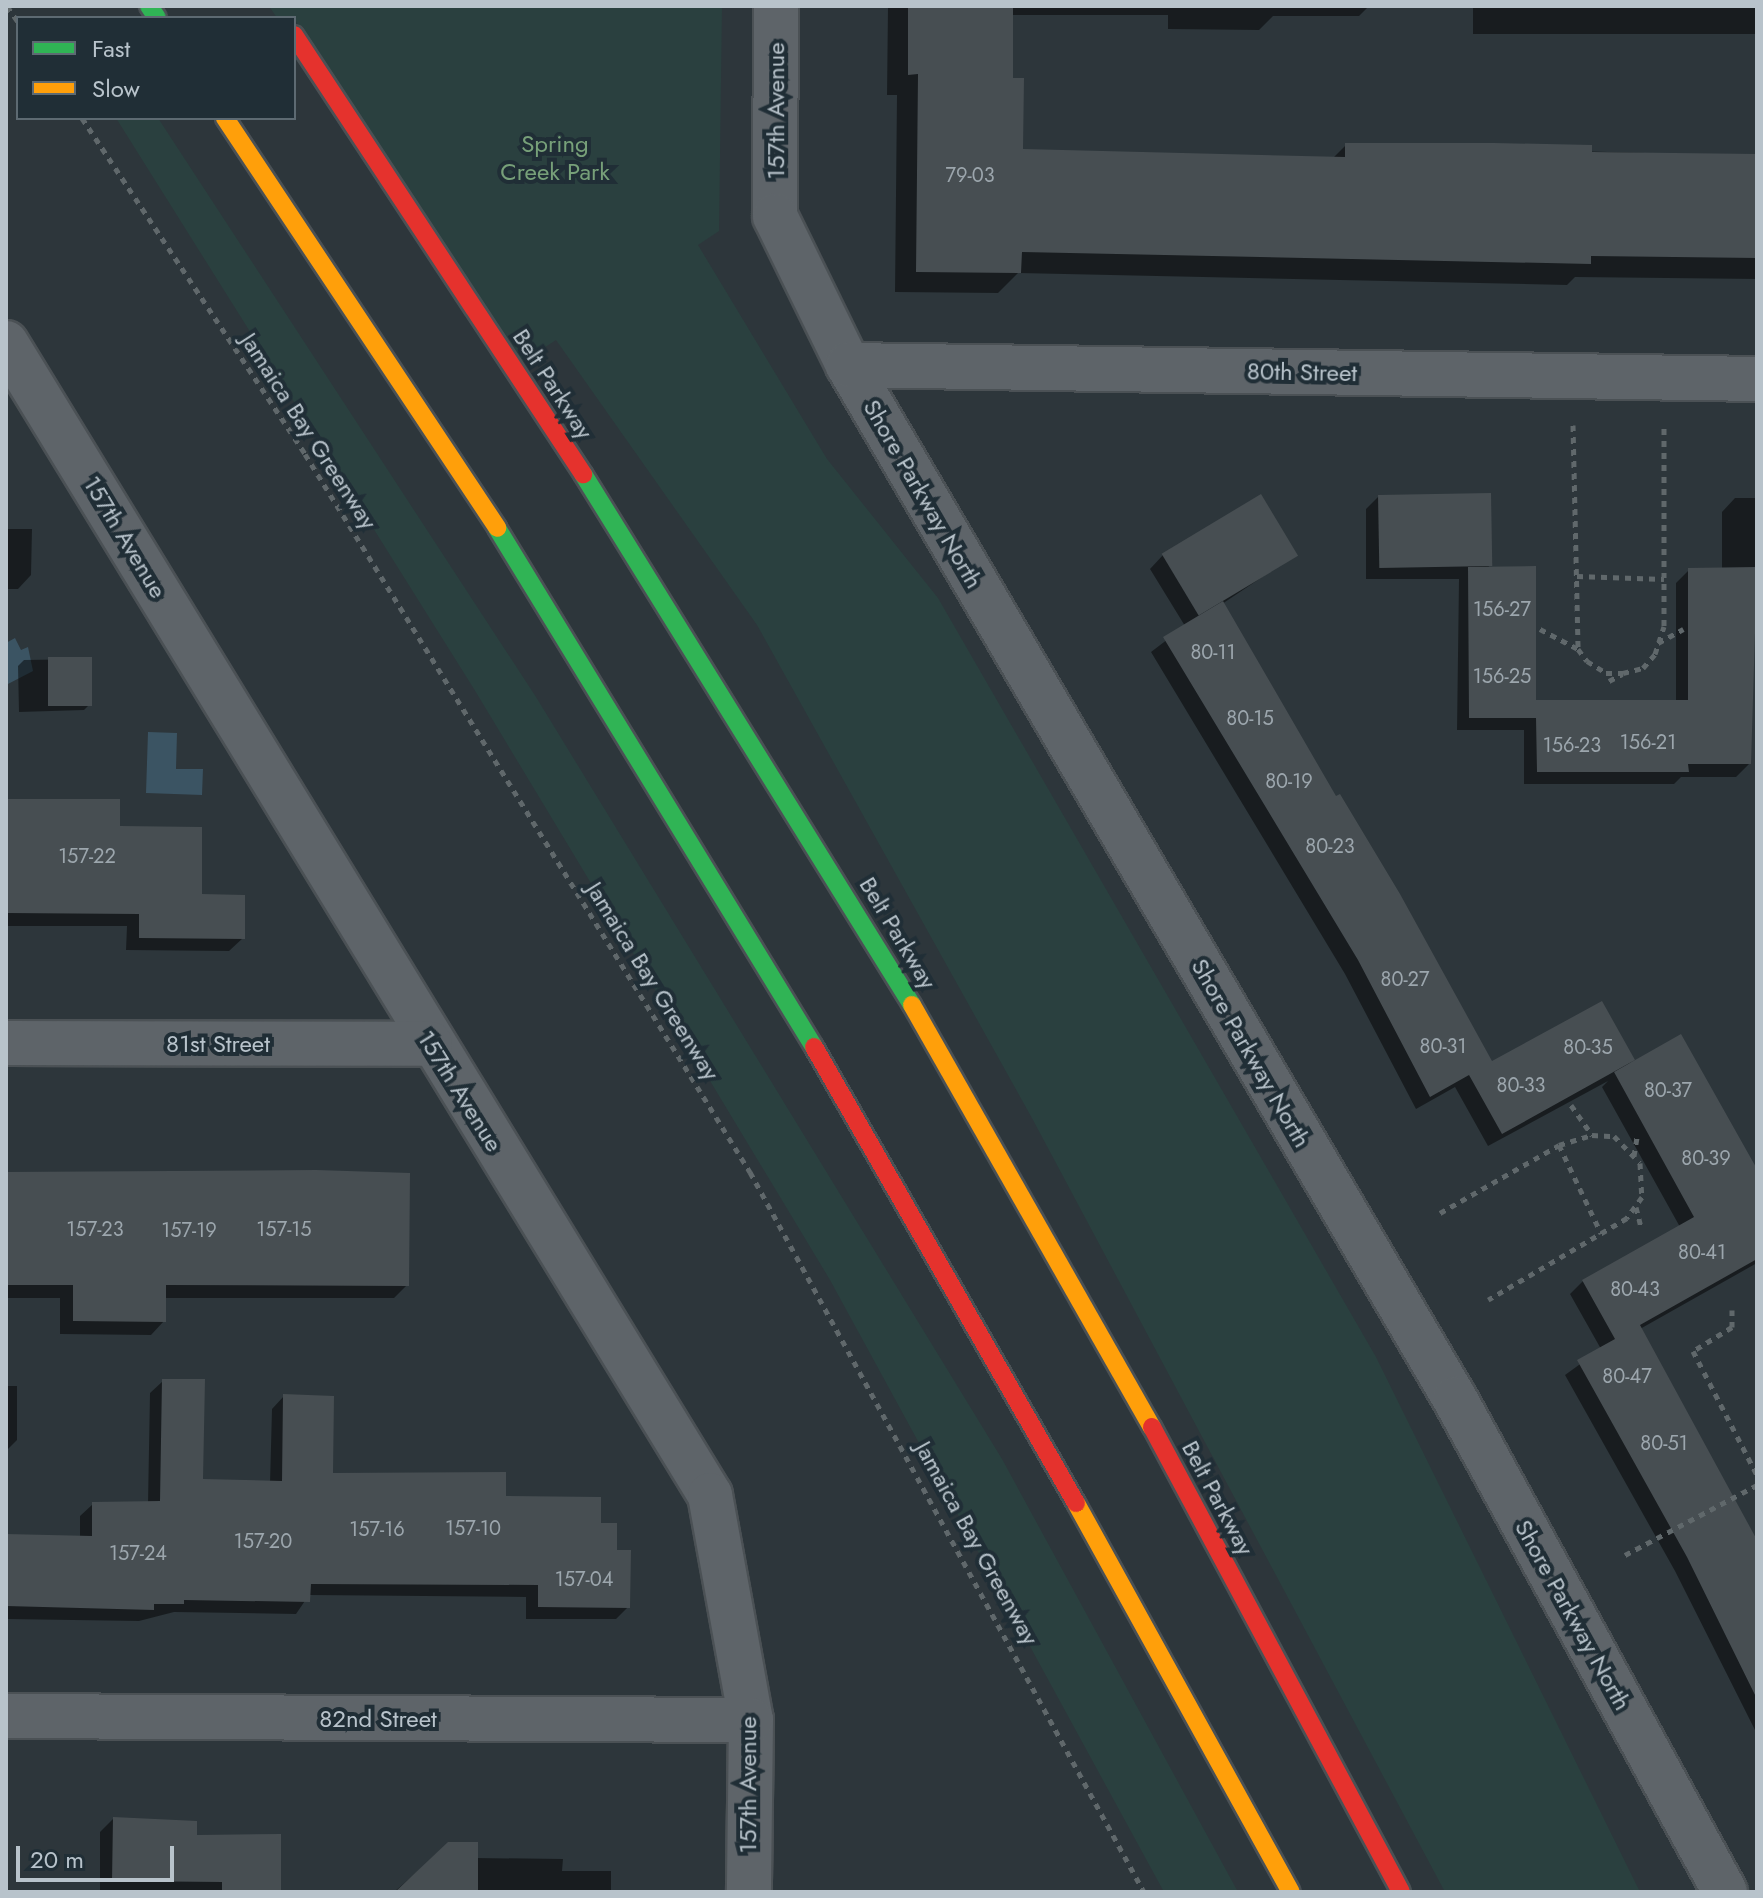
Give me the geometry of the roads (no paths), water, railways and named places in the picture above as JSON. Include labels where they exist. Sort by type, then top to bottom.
[{"type":"highway","name":"Belt Parkway","points":[[296,38],[600,499],[894,972],[1160,1441],[1401,1892]]},
{"type":"highway","points":[[226,120],[490,517],[779,987],[1077,1505],[1291,1892]]},
{"type":"street","name":"157th Avenue","points":[[775,216],[776,6]]},
{"type":"street","name":"Shore Parkway North","points":[[775,216],[848,365],[1455,1399],[1725,1892]]},
{"type":"street","name":"157th Avenue","points":[[13,363],[710,1495],[751,1720],[749,1892]]},
{"type":"street","name":"80th Street","points":[[848,365],[1757,379]]},
{"type":"street","name":"81st Street","points":[[6,1043],[430,1044]]},
{"type":"street","name":"82nd Street","points":[[6,1716],[751,1720]]},
{"type":"water","points":[[15,638],[21,650],[28,647],[33,671],[6,685],[6,643]]},
{"type":"water","points":[[148,732],[177,733],[176,769],[203,769],[202,795],[146,793]]},
{"type":"park label","name":"Spring Creek Park","points":[[555,158]]}]
